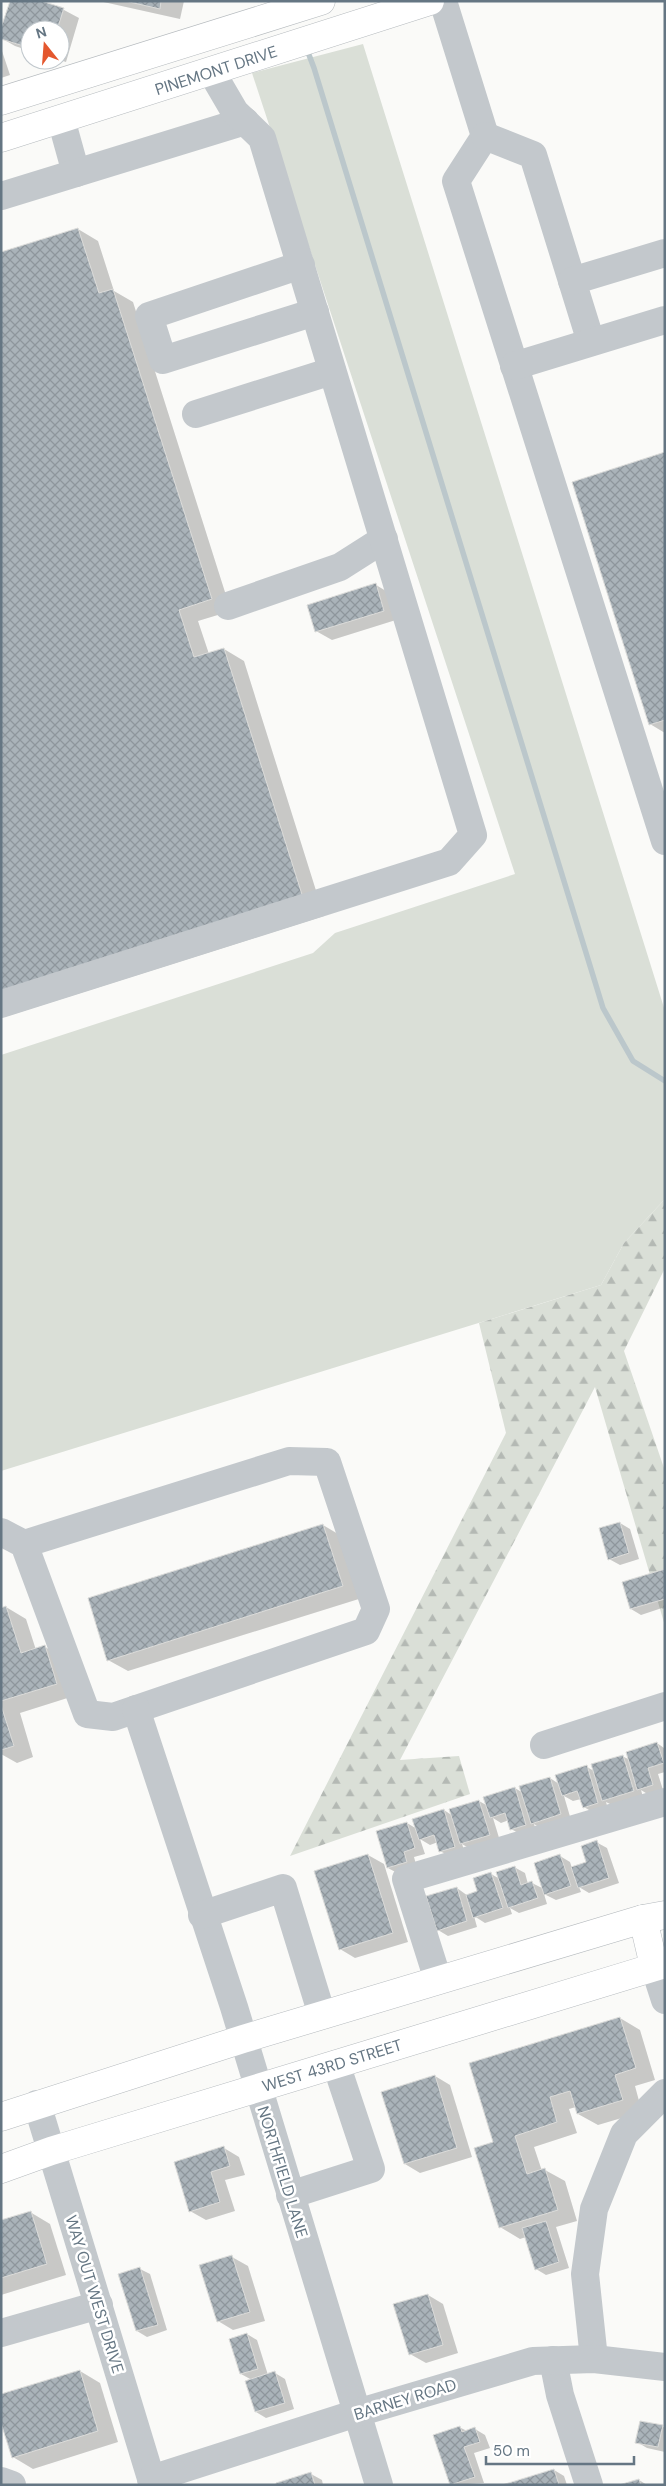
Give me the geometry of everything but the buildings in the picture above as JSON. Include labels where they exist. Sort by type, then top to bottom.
[{"type":"main road","points":[[1,101],[321,1]]},
{"type":"main road","name":"PINEMONT DRIVE","points":[[1,138],[430,1]]},
{"type":"main road","points":[[200,38],[211,71]]},
{"type":"main road","points":[[50,85],[60,119]]},
{"type":"main road","points":[[1,2117],[243,2039],[654,1917],[660,1965]]},
{"type":"main road","name":"WEST 43RD STREET","points":[[1,2169],[52,2151],[660,1965]]},
{"type":"street","points":[[443,1],[485,136]]},
{"type":"street","points":[[1,1004],[449,862],[473,835],[262,138],[235,112],[211,71]]},
{"type":"street","points":[[60,119],[76,173]]},
{"type":"street","points":[[1,196],[245,121]]},
{"type":"street","points":[[485,136],[532,155],[591,342]]},
{"type":"street","points":[[485,136],[456,181],[514,366],[655,779],[665,841]]},
{"type":"street","points":[[572,281],[665,253]]},
{"type":"street","points":[[301,265],[149,316],[163,360],[315,312]]},
{"type":"street","points":[[514,366],[665,320]]},
{"type":"street","points":[[196,414],[332,371]]},
{"type":"street","points":[[228,606],[340,567],[384,539]]},
{"type":"street","points":[[289,1461],[327,1462],[376,1609],[366,1631],[113,1717],[87,1714],[12,1538],[289,1461]]},
{"type":"street","points":[[544,1745],[665,1706]]},
{"type":"street","name":"NORTHFIELD LANE","points":[[136,1709],[243,2039],[379,2485]]},
{"type":"street","points":[[438,1980],[406,1879],[665,1802]]},
{"type":"street","points":[[202,1915],[283,1888],[322,2015]]},
{"type":"street","points":[[660,1965],[665,2000]]},
{"type":"street","points":[[290,2195],[371,2169],[336,2064]]},
{"type":"street","points":[[594,2359],[585,2274],[594,2209],[624,2134],[665,2092]]},
{"type":"street","name":"WAY OUT WEST DRIVE","points":[[37,2104],[152,2482]]},
{"type":"street","points":[[1,2333],[99,2305]]},
{"type":"street","name":"BARNEY ROAD","points":[[152,2482],[356,2413],[533,2361],[594,2359],[665,2367]]},
{"type":"street","points":[[553,2360],[560,2395],[589,2485]]},
{"type":"street","points":[[1,2481],[12,2485]]},
{"type":"green space","points":[[363,44],[665,1011],[665,1199],[624,1243],[601,1285],[1,1471],[1,1055],[313,953],[335,933],[515,874],[252,73]]},
{"type":"green space","points":[[665,1199],[665,1268],[624,1351],[665,1471],[665,1626],[595,1387],[400,1760],[459,1756],[470,1794],[290,1856],[506,1433],[479,1323],[601,1285],[624,1243]]},
{"type":"waterway","points":[[306,47],[603,1008],[633,1061],[665,1081]]}]
